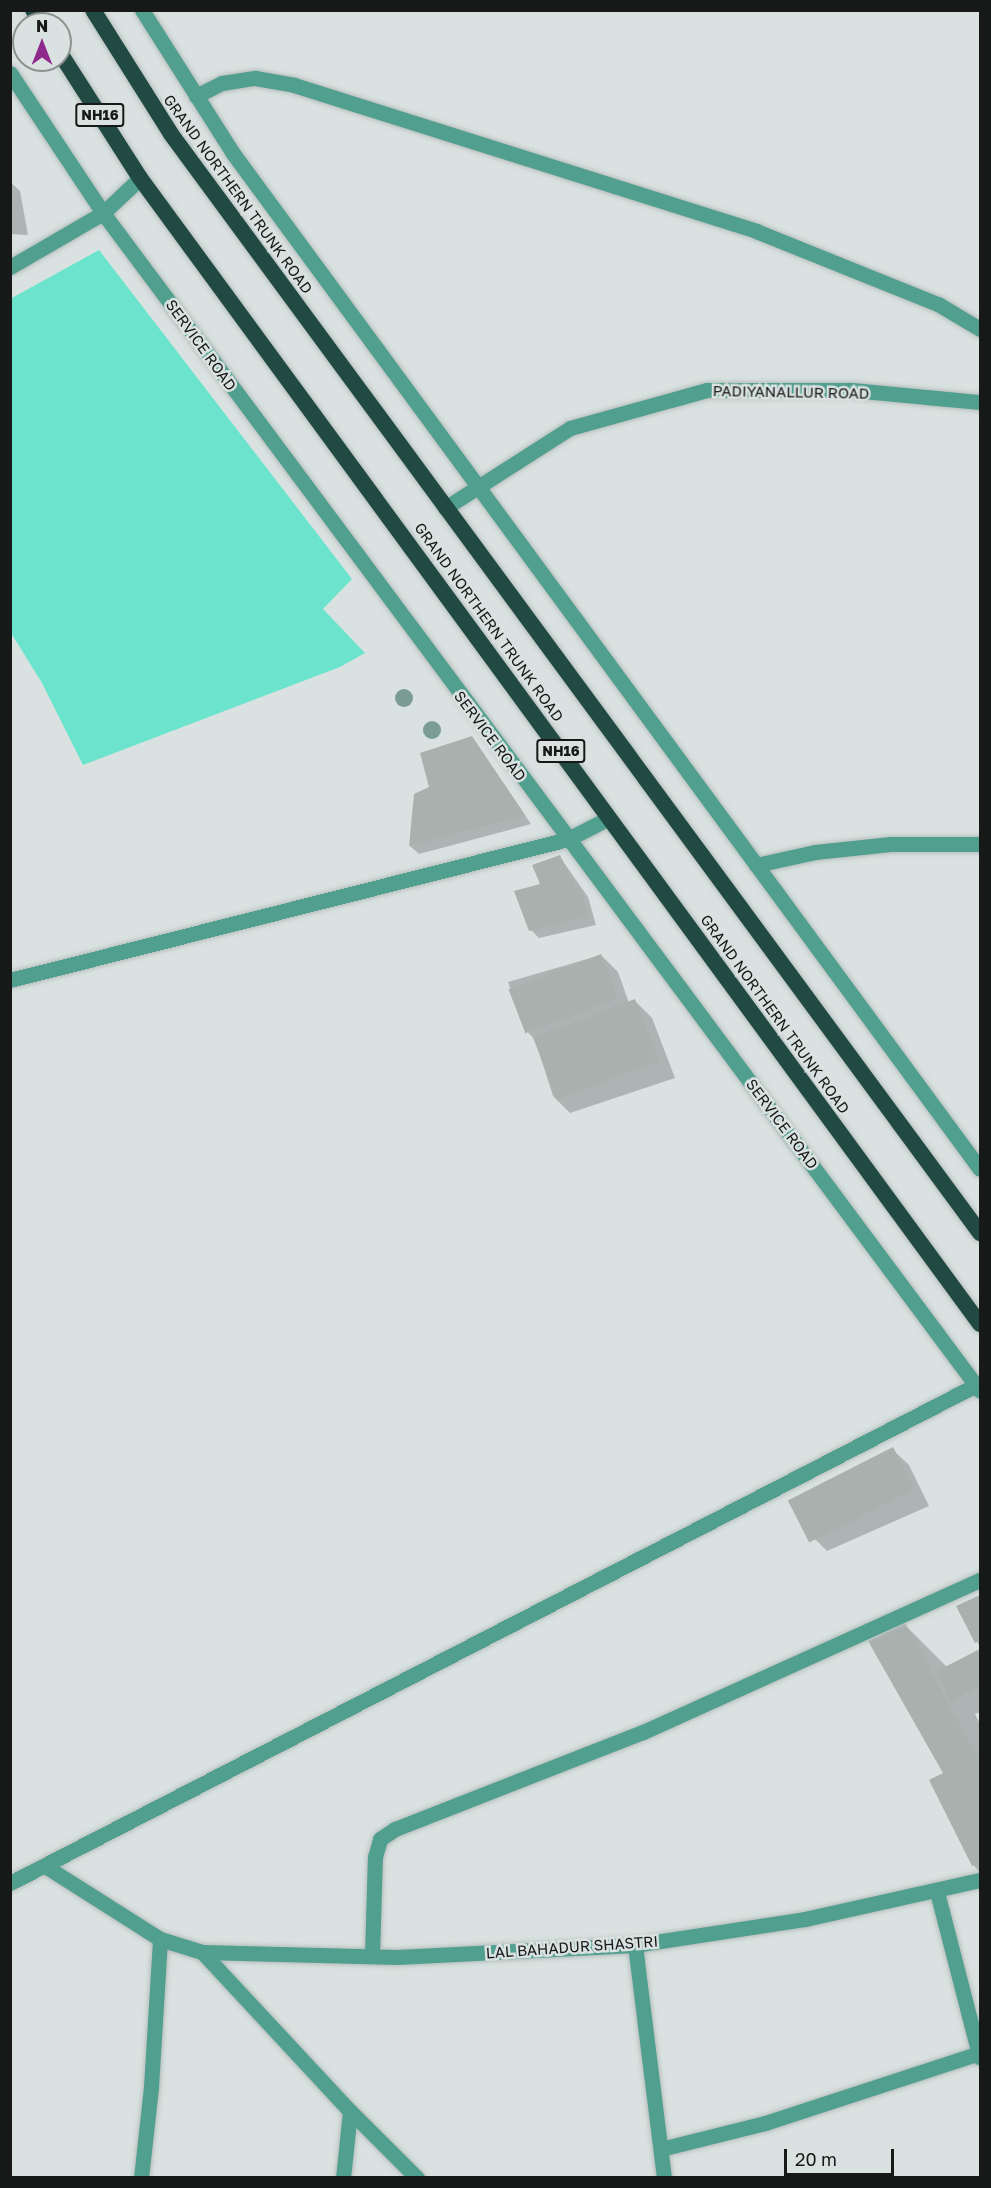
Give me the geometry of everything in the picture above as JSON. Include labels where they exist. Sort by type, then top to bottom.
[{"type":"highway","name":"GRAND NORTHERN TRUNK ROAD","points":[[93,10],[165,126],[981,1233]]},
{"type":"highway","name":"GRAND NORTHERN TRUNK ROAD","points":[[72,71],[140,178],[981,1324]]},
{"type":"street","points":[[142,10],[232,152],[981,1169]]},
{"type":"street","name":"SERVICE ROAD","points":[[10,73],[103,213],[978,1388]]},
{"type":"street","points":[[196,96],[222,83],[255,78],[294,85],[756,231],[938,304],[981,329]]},
{"type":"street","points":[[10,267],[103,213],[140,178]]},
{"type":"street","name":"PADIYANALLUR ROAD","points":[[445,508],[570,428],[707,390],[852,390],[981,402]]},
{"type":"street","points":[[10,980],[568,839],[609,818]]},
{"type":"street","points":[[756,865],[815,852],[891,844],[981,844]]},
{"type":"street","points":[[10,1883],[978,1388]]},
{"type":"street","points":[[372,1956],[375,1857],[380,1839],[406,1825],[643,1732],[981,1580]]},
{"type":"street","name":"LAL BAHADUR SHASTRI","points":[[45,1866],[159,1939],[202,1952],[372,1956],[635,1945],[805,1919],[937,1892],[981,1880]]},
{"type":"street","points":[[661,2150],[776,2120],[980,2055],[937,1892]]},
{"type":"street","points":[[141,2178],[151,2087],[159,1939]]},
{"type":"street","points":[[635,1945],[664,2178]]},
{"type":"street","points":[[202,1952],[350,2111],[417,2178]]},
{"type":"street","points":[[343,2178],[350,2111]]},
{"type":"green space","points":[[99,250],[352,579],[323,609],[365,653],[340,667],[83,765],[42,683],[11,633],[10,299]]},
{"type":"building","points":[[472,736],[525,815],[409,846],[414,794],[429,787],[420,753]]},
{"type":"building","points":[[560,855],[575,887],[580,887],[588,917],[529,931],[514,891],[540,884],[532,865]]},
{"type":"building","points":[[601,954],[618,998],[525,1033],[509,989]]},
{"type":"building","points":[[635,999],[659,1061],[557,1100],[533,1038]]},
{"type":"building","points":[[893,1447],[914,1489],[809,1542],[788,1501]]},
{"type":"building","points":[[980,1595],[980,1640],[975,1643],[956,1606]]},
{"type":"building","points":[[905,1623],[980,1762],[980,1862],[972,1866],[929,1780],[943,1773],[868,1641]]},
{"type":"building","points":[[980,1649],[980,1686],[950,1702],[937,1671]]}]
